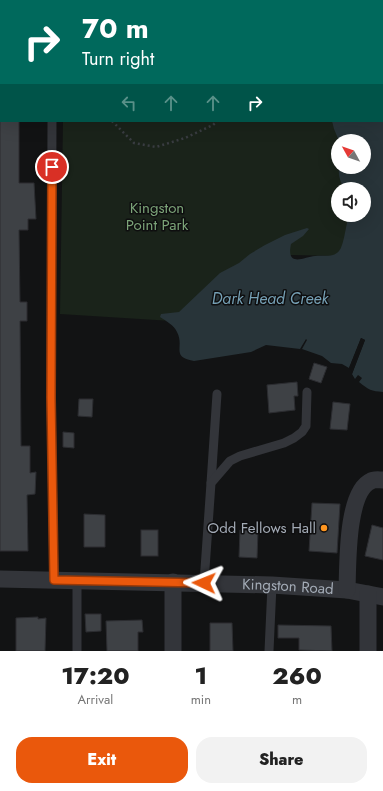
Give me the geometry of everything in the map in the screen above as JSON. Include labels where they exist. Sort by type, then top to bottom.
[{"type":"street","points":[[347,590],[350,527],[356,501],[360,491],[367,483],[372,480],[383,480]]},
{"type":"street","name":"Kingston Road","points":[[0,579],[204,583],[347,590],[376,595]]},
{"type":"street","points":[[173,582],[173,651]]},
{"type":"street","points":[[368,651],[376,595]]},
{"type":"lane","points":[[52,122],[51,398],[54,580]]},
{"type":"lane","points":[[211,483],[230,461],[240,456],[284,443],[302,432],[306,426],[308,392]]},
{"type":"lane","points":[[204,583],[217,394]]},
{"type":"lane","points":[[76,651],[77,580]]},
{"type":"lane","points":[[269,651],[272,586]]},
{"type":"path","points":[[113,122],[134,144],[156,147],[184,138],[213,126],[216,122]]},
{"type":"green space","name":"Kingston Point Park","points":[[63,122],[353,122],[354,134],[331,134],[331,174],[356,174],[357,182],[331,182],[331,222],[359,222],[336,256],[292,255],[255,260],[188,322],[60,314]]},
{"type":"water","name":"Dark Head Creek","points":[[332,122],[383,122],[383,392],[373,391],[359,382],[362,378],[358,375],[355,379],[352,374],[365,340],[361,338],[349,368],[342,364],[331,363],[322,356],[302,349],[307,340],[306,339],[300,349],[266,345],[251,352],[194,361],[182,357],[180,354],[179,337],[176,330],[170,323],[160,317],[161,314],[179,312],[220,273],[239,263],[265,245],[285,235],[307,228],[309,229],[303,236],[291,244],[290,251],[293,259],[328,256],[334,255],[341,248],[347,222],[371,222],[371,182],[341,182],[339,174],[371,174],[371,134],[336,134]]},
{"type":"pier","points":[[361,338],[365,340],[352,374],[351,371],[363,341],[350,370],[349,368]]},
{"type":"building","points":[[0,122],[19,122],[19,183],[34,183],[36,219],[28,219],[28,230],[19,230],[20,302],[27,302],[27,321],[20,321],[21,446],[30,446],[30,473],[36,472],[35,494],[27,495],[28,551],[0,551]]},
{"type":"building","points":[[314,363],[327,367],[321,383],[309,379]]},
{"type":"building","points":[[297,382],[298,396],[294,396],[295,410],[269,413],[267,385]]},
{"type":"building","points":[[79,399],[93,399],[92,417],[78,416]]},
{"type":"building","points":[[333,402],[350,404],[347,430],[330,429]]},
{"type":"building","points":[[63,432],[74,433],[74,448],[63,447]]},
{"type":"building","name":"Odd Fellows Hall","points":[[312,503],[340,504],[337,553],[309,551]]},
{"type":"building","points":[[84,514],[105,515],[105,547],[84,547]]},
{"type":"building","points":[[372,525],[383,528],[383,560],[365,556]]},
{"type":"building","points":[[141,530],[158,530],[158,556],[141,556]]},
{"type":"building","points":[[240,530],[258,531],[257,558],[239,557]]},
{"type":"building","points":[[85,614],[101,614],[101,631],[86,632]]},
{"type":"building","points":[[38,617],[38,619],[46,618],[45,651],[16,651],[16,618]]},
{"type":"building","points":[[142,620],[143,632],[138,632],[138,651],[107,651],[106,621]]},
{"type":"building","points":[[210,623],[232,623],[233,651],[210,651]]},
{"type":"building","points":[[278,625],[331,626],[332,651],[299,650],[299,638],[278,638]]},
{"type":"place","name":"Odd Fellows Hall","points":[[324,528]]},
{"type":"route","points":[[52,167],[51,398],[54,580],[204,583]]}]
